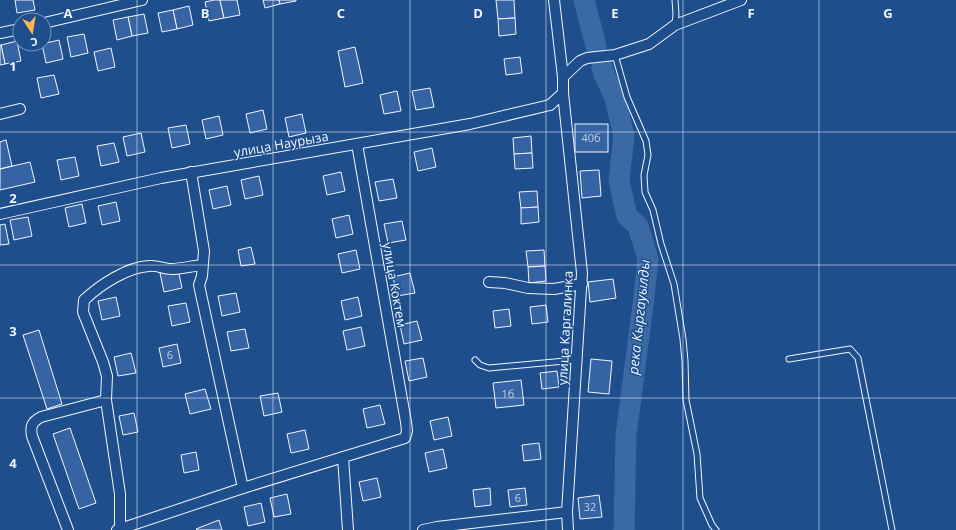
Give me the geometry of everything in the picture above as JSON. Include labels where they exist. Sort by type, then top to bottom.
[{"type":"street","points":[[52,21],[142,0]]},
{"type":"street","name":"улица Каргалинка","points":[[554,0],[582,273],[567,512],[568,530]]},
{"type":"street","points":[[563,76],[580,61],[587,58],[615,55],[649,44],[675,25],[741,0]]},
{"type":"street","points":[[0,33],[12,31]]},
{"type":"street","name":"улица Наурыза","points":[[0,214],[191,172],[470,124],[550,105],[564,93]]},
{"type":"street","points":[[0,114],[20,109]]},
{"type":"street","name":"улица Коктем","points":[[343,457],[405,438],[407,431],[357,144]]},
{"type":"street","points":[[191,172],[204,251],[202,276],[199,285],[243,488]]},
{"type":"street","points":[[202,265],[171,269],[150,266],[134,269],[114,278],[84,300],[83,312],[107,376],[106,400],[120,494],[119,530],[243,488],[343,457],[348,530]]},
{"type":"street","points":[[489,282],[505,282],[528,288],[554,289],[582,284]]},
{"type":"street","points":[[68,530],[32,436],[31,428],[35,420],[41,417],[106,400]]},
{"type":"street","points":[[423,530],[437,527],[567,512]]},
{"type":"lane","points":[[675,0],[675,25]]},
{"type":"lane","points":[[615,55],[627,97],[646,141],[648,155],[644,175],[645,192],[653,210],[661,244],[674,284],[683,339],[686,400],[697,454],[700,498],[712,525],[716,530]]},
{"type":"lane","points":[[789,359],[850,349],[858,358],[892,530]]},
{"type":"lane","points":[[475,360],[480,365],[489,368],[576,360]]},
{"type":"building","points":[[15,0],[33,0],[35,10],[17,12]]},
{"type":"building","points":[[220,0],[224,18],[209,21],[205,2]]},
{"type":"building","points":[[220,0],[237,0],[240,15],[224,18]]},
{"type":"building","points":[[263,0],[279,0],[280,4],[265,8]]},
{"type":"building","points":[[279,0],[296,0],[296,1],[280,4]]},
{"type":"building","points":[[496,0],[514,0],[515,18],[498,19]]},
{"type":"building","points":[[189,6],[193,25],[177,29],[173,10]]},
{"type":"building","points":[[173,10],[177,29],[162,32],[158,13]]},
{"type":"building","points":[[144,14],[148,33],[132,36],[128,17]]},
{"type":"building","points":[[128,17],[132,36],[117,40],[113,20]]},
{"type":"building","points":[[515,18],[516,34],[499,36],[498,19]]},
{"type":"building","points":[[84,34],[88,53],[71,57],[67,37]]},
{"type":"building","points":[[59,40],[63,59],[46,63],[44,52],[52,52],[52,42]]},
{"type":"building","points":[[12,42],[12,52],[19,52],[21,61],[5,64],[1,45]]},
{"type":"building","points":[[0,45],[5,64],[0,65]]},
{"type":"building","points":[[355,47],[363,83],[345,87],[338,51]]},
{"type":"building","points":[[111,48],[115,67],[98,71],[94,52]]},
{"type":"building","points":[[520,57],[522,73],[506,75],[504,59]]},
{"type":"building","points":[[54,75],[59,94],[41,98],[37,78]]},
{"type":"building","points":[[430,88],[434,107],[416,110],[412,91]]},
{"type":"building","points":[[397,91],[401,111],[384,114],[380,95]]},
{"type":"building","points":[[263,110],[267,129],[250,133],[246,114]]},
{"type":"building","points":[[302,114],[306,133],[289,137],[285,118]]},
{"type":"building","points":[[219,116],[223,135],[206,139],[202,120]]},
{"type":"building","points":[[575,124],[608,124],[608,152],[575,152]]},
{"type":"building","points":[[186,125],[190,144],[172,148],[168,128]]},
{"type":"building","points":[[141,133],[145,152],[127,156],[123,137]]},
{"type":"building","points":[[531,136],[532,153],[514,154],[513,138]]},
{"type":"building","points":[[6,140],[12,166],[0,169],[0,142]]},
{"type":"building","points":[[114,143],[119,162],[101,166],[97,146]]},
{"type":"building","points":[[432,148],[436,167],[418,171],[414,152]]},
{"type":"building","points":[[532,153],[533,168],[515,169],[514,154]]},
{"type":"building","points":[[75,157],[79,176],[61,180],[57,160]]},
{"type":"building","points":[[30,162],[35,182],[0,190],[0,169]]},
{"type":"building","points":[[599,170],[601,196],[582,198],[580,171]]},
{"type":"building","points":[[341,172],[345,191],[327,195],[323,176]]},
{"type":"building","points":[[259,176],[263,195],[245,199],[241,180]]},
{"type":"building","points":[[393,179],[397,198],[379,201],[375,182]]},
{"type":"building","points":[[227,186],[231,205],[213,209],[209,190]]},
{"type":"building","points":[[537,191],[538,207],[521,208],[519,192]]},
{"type":"building","points":[[116,202],[120,221],[102,225],[98,206]]},
{"type":"building","points":[[82,204],[86,223],[69,227],[65,208]]},
{"type":"building","points":[[538,207],[539,222],[521,224],[521,208]]},
{"type":"building","points":[[349,215],[353,234],[336,238],[332,219]]},
{"type":"building","points":[[28,217],[32,236],[14,240],[10,220]]},
{"type":"building","points":[[402,221],[406,240],[388,243],[384,224]]},
{"type":"building","points":[[5,224],[9,244],[0,245],[0,225]]},
{"type":"building","points":[[251,247],[255,264],[241,266],[238,250]]},
{"type":"building","points":[[356,250],[360,269],[342,273],[338,254]]},
{"type":"building","points":[[544,250],[545,266],[528,267],[526,251]]},
{"type":"building","points":[[545,266],[546,281],[529,283],[528,267]]},
{"type":"building","points":[[178,269],[182,288],[164,292],[160,273]]},
{"type":"building","points":[[410,273],[415,293],[397,296],[393,277]]},
{"type":"building","points":[[613,279],[616,298],[590,302],[588,282]]},
{"type":"building","points":[[236,293],[240,312],[222,316],[218,296]]},
{"type":"building","points":[[116,297],[120,316],[102,320],[98,301]]},
{"type":"building","points":[[358,297],[362,316],[345,320],[341,301]]},
{"type":"building","points":[[186,303],[190,322],[172,326],[168,306]]},
{"type":"building","points":[[546,305],[548,322],[532,324],[530,307]]},
{"type":"building","points":[[509,309],[511,326],[495,328],[493,311]]},
{"type":"building","points":[[417,321],[422,340],[404,344],[400,325]]},
{"type":"building","points":[[361,327],[365,346],[347,350],[343,331]]},
{"type":"building","points":[[245,329],[249,348],[231,351],[227,332]]},
{"type":"building","points":[[39,330],[62,404],[47,409],[23,335]]},
{"type":"building","points":[[177,344],[181,363],[163,367],[159,348]]},
{"type":"building","points":[[131,353],[136,373],[118,376],[114,357]]},
{"type":"building","points":[[423,358],[427,377],[409,381],[405,361]]},
{"type":"building","points":[[591,359],[612,361],[609,394],[588,392]]},
{"type":"building","points":[[557,371],[559,387],[542,389],[540,373]]},
{"type":"building","points":[[521,380],[524,405],[496,408],[493,383]]},
{"type":"building","points":[[205,389],[211,409],[190,414],[185,394]]},
{"type":"building","points":[[278,393],[282,412],[264,416],[260,396]]},
{"type":"building","points":[[380,405],[385,424],[367,428],[363,409]]},
{"type":"building","points":[[134,413],[138,432],[123,435],[119,416]]},
{"type":"building","points":[[448,417],[452,436],[434,440],[430,421]]},
{"type":"building","points":[[70,428],[96,503],[79,509],[53,434]]},
{"type":"building","points":[[305,430],[309,449],[291,453],[287,434]]},
{"type":"building","points":[[539,443],[541,459],[524,461],[522,445]]},
{"type":"building","points":[[443,449],[447,468],[429,472],[425,453]]},
{"type":"building","points":[[196,452],[199,470],[184,473],[181,455]]},
{"type":"building","points":[[377,478],[381,497],[363,501],[359,482]]},
{"type":"building","points":[[490,488],[491,505],[475,507],[473,490]]},
{"type":"building","points":[[525,488],[527,505],[510,507],[508,490]]},
{"type":"building","points":[[287,494],[291,514],[274,517],[270,498]]},
{"type":"building","points":[[599,495],[602,517],[580,519],[578,498]]},
{"type":"building","points":[[261,503],[265,522],[248,526],[244,507]]},
{"type":"building","points":[[219,520],[222,530],[196,529]]},
{"type":"waterway","name":"река Кыргауылды","points":[[584,0],[596,46]]},
{"type":"waterway","name":"река Кыргауылды","points":[[602,67],[615,98],[624,136],[619,181],[627,216],[638,226],[648,259],[626,435],[624,530]]}]
